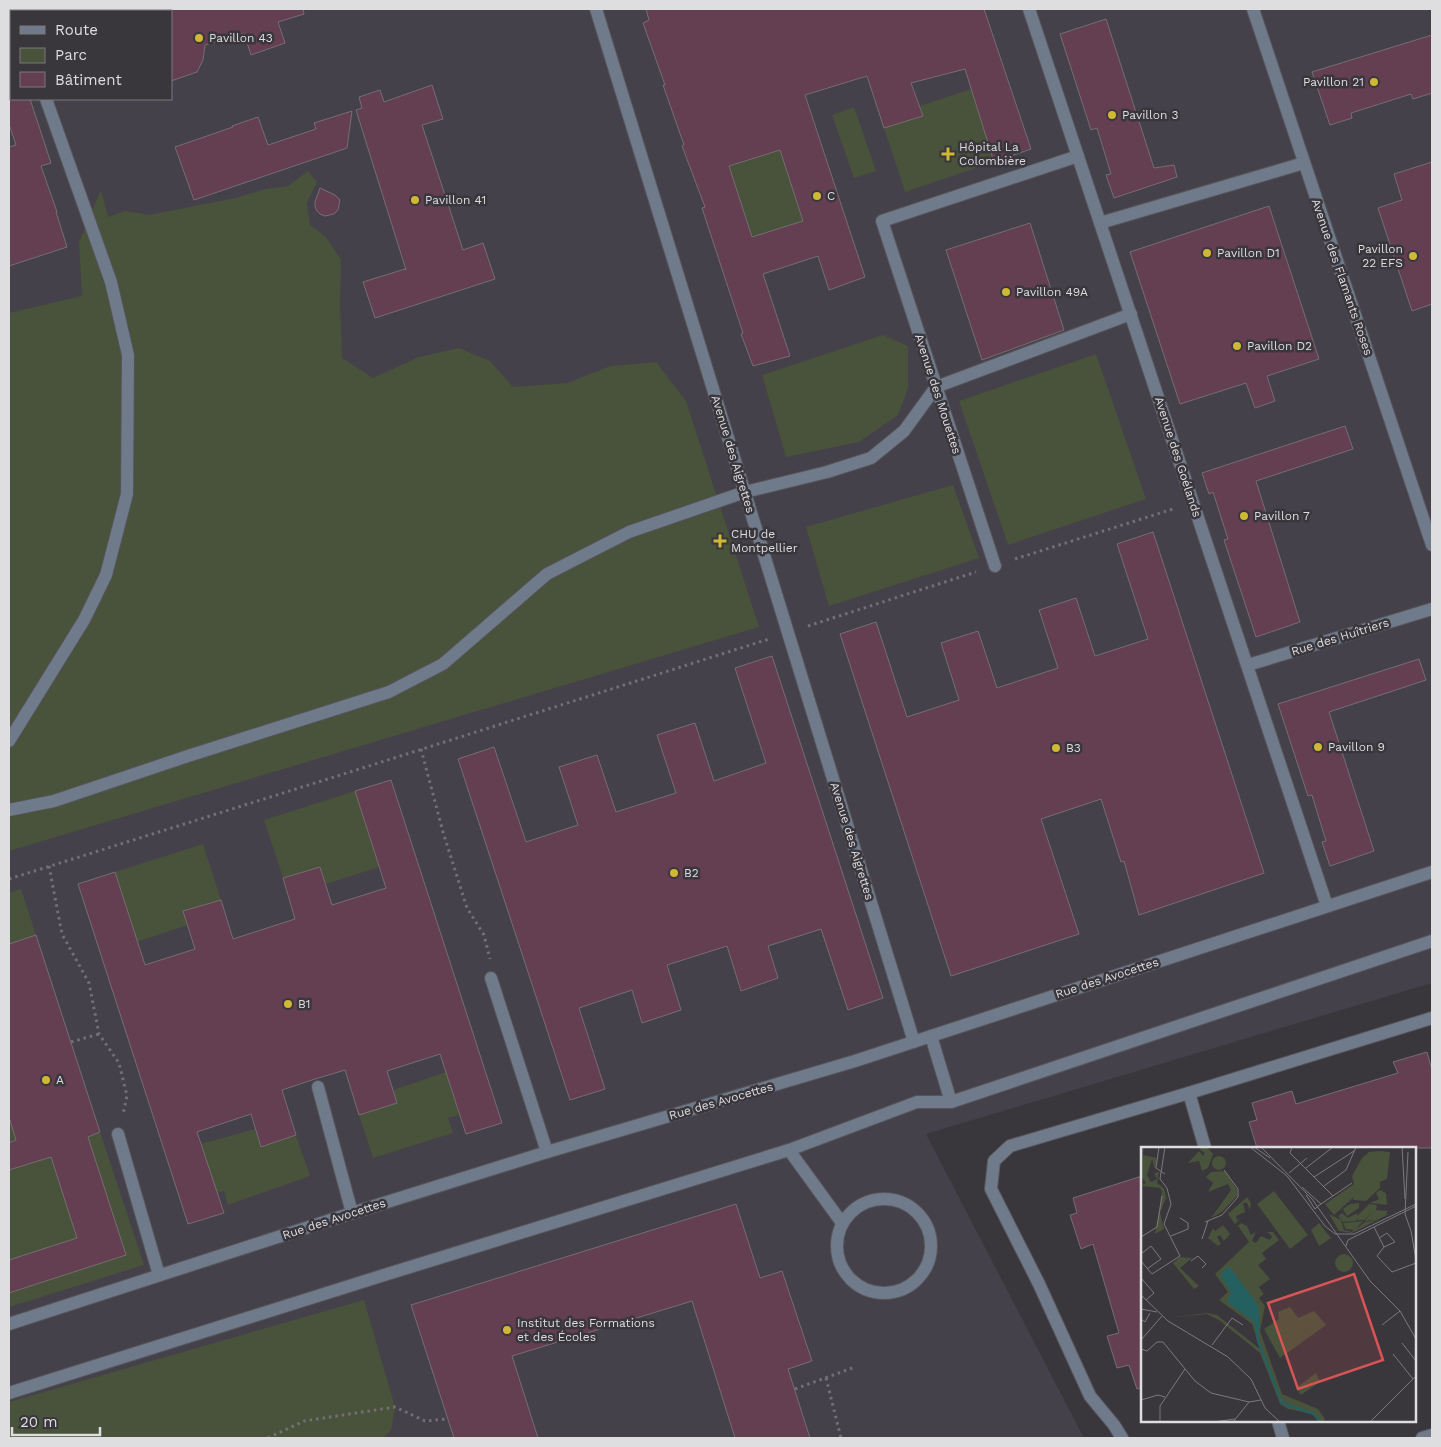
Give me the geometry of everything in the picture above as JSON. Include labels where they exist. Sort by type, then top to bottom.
[{"type":"lane","name":"Avenue des Aigrettes","points":[[596,9],[914,1042]]},
{"type":"lane","name":"Avenue des Goélands","points":[[1029,9],[1327,906]]},
{"type":"lane","name":"Avenue des Flamants Roses","points":[[1253,9],[1432,545]]},
{"type":"lane","points":[[9,741],[84,620],[106,575],[127,494],[128,355],[111,282],[46,100]]},
{"type":"lane","name":"Avenue des Mouettes","points":[[995,566],[882,221],[1078,156]]},
{"type":"lane","points":[[1100,223],[1304,163]]},
{"type":"lane","points":[[9,810],[54,801],[389,692],[443,664],[547,574],[629,532],[745,492],[827,472],[871,458],[904,431],[936,387],[1131,314]]},
{"type":"lane","name":"Rue des Huîtriers","points":[[1248,665],[1432,609]]},
{"type":"lane","name":"Rue des Avocettes","points":[[9,1324],[548,1152],[855,1061],[1432,872]]},
{"type":"lane","points":[[9,1393],[790,1150],[917,1102],[951,1102],[1432,942]]},
{"type":"lane","points":[[491,978],[548,1152]]},
{"type":"lane","points":[[1122,1438],[1114,1425],[1090,1396],[1039,1284],[991,1189],[994,1161],[1010,1146],[1189,1094],[1432,1018]]},
{"type":"lane","points":[[931,1036],[951,1102]]},
{"type":"lane","points":[[318,1087],[352,1213]]},
{"type":"lane","points":[[1189,1094],[1205,1147]]},
{"type":"lane","points":[[118,1134],[159,1275]]},
{"type":"lane","points":[[790,1150],[842,1223]]},
{"type":"lane","points":[[878,1199],[893,1199],[907,1205],[919,1214],[927,1226],[931,1241],[930,1256],[925,1270],[914,1282],[900,1290],[884,1293],[868,1290],[853,1282],[843,1270],[837,1254],[836,1238],[842,1223],[851,1211],[864,1202],[878,1199]]},
{"type":"lane","points":[[1278,1422],[1283,1438]]},
{"type":"lane","points":[[1422,1438],[1432,1435]]},
{"type":"path","points":[[9,879],[421,750],[1193,502]]},
{"type":"path","points":[[421,750],[466,908],[484,935],[490,956],[491,978]]},
{"type":"path","points":[[49,866],[62,934],[89,983],[99,1034],[119,1063],[128,1096],[118,1134]]},
{"type":"path","points":[[71,1042],[99,1034]]},
{"type":"path","points":[[795,1389],[855,1367]]},
{"type":"path","points":[[826,1378],[841,1438]]},
{"type":"path","points":[[268,1438],[304,1421],[395,1407],[425,1421],[448,1419]]},
{"type":"shaded area","name":"CHU de Montpellier","points":[[9,9],[1432,9],[1432,983],[926,1134],[1084,1438],[9,1438]]},
{"type":"green space","points":[[971,89],[994,162],[905,192],[884,128],[923,116],[920,106]]},
{"type":"green space","points":[[854,107],[876,171],[854,178],[832,115]]},
{"type":"green space","points":[[780,150],[803,221],[752,237],[729,166]]},
{"type":"green space","points":[[308,171],[317,182],[307,203],[310,225],[326,237],[341,260],[342,358],[373,378],[419,357],[459,348],[490,361],[513,387],[568,383],[610,366],[656,362],[686,401],[759,627],[9,851],[9,313],[82,296],[79,242],[101,190],[108,217],[125,211],[149,215],[235,198],[265,189],[288,186]]},
{"type":"green space","points":[[883,335],[908,346],[908,388],[898,415],[859,442],[786,457],[762,375]]},
{"type":"green space","points":[[1096,354],[1146,499],[1008,545],[959,401]]},
{"type":"green space","points":[[953,485],[979,558],[829,606],[806,527]]},
{"type":"green space","points":[[355,791],[379,867],[326,884],[320,867],[283,878],[264,820]]},
{"type":"green space","points":[[203,844],[221,900],[184,911],[188,925],[137,942],[115,872]]},
{"type":"green space","points":[[21,889],[36,935],[9,944],[9,893]]},
{"type":"green space","points":[[446,1072],[459,1115],[448,1118],[453,1133],[373,1158],[359,1115],[397,1103],[393,1090]]},
{"type":"green space","points":[[9,1117],[16,1140],[9,1143]]},
{"type":"green space","points":[[255,1129],[261,1147],[296,1135],[310,1176],[228,1205],[224,1191],[217,1193],[201,1144]]},
{"type":"green space","points":[[100,1132],[144,1265],[9,1307],[9,1293],[126,1255],[111,1210],[77,1140]]},
{"type":"green space","points":[[51,1157],[77,1238],[10,1260],[9,1170]]},
{"type":"green space","points":[[364,1300],[395,1407],[391,1430],[383,1438],[9,1438],[9,1402]]},
{"type":"building","name":"Pavillon 43","points":[[303,9],[304,14],[278,22],[285,43],[251,55],[244,33],[205,45],[203,60],[197,72],[172,81],[171,10]]},
{"type":"building","name":"C","points":[[646,9],[984,9],[1031,149],[994,162],[965,69],[911,83],[923,116],[884,128],[867,76],[805,95],[865,277],[829,290],[818,256],[763,274],[790,356],[753,366],[741,334],[743,333],[702,208],[705,207],[682,146],[684,145],[663,85],[665,85],[643,23],[649,20]],"holes":[[[780,150],[803,221],[752,237],[729,166]]]},
{"type":"building","name":"Pavillon 3","points":[[1106,19],[1154,168],[1174,165],[1177,177],[1114,198],[1106,175],[1111,174],[1097,128],[1091,130],[1060,34]]},
{"type":"building","name":"Pavillon 21","points":[[1432,35],[1432,93],[1413,99],[1411,94],[1351,113],[1352,118],[1330,125],[1312,72]]},
{"type":"building","name":"Pavillon 41","points":[[432,85],[443,119],[422,125],[463,250],[483,243],[495,279],[375,318],[363,282],[406,270],[356,110],[362,108],[359,97],[380,90],[384,102]]},
{"type":"building","points":[[9,99],[30,100],[51,163],[41,166],[67,247],[9,266],[9,147],[16,145],[9,124]]},
{"type":"building","points":[[352,111],[347,148],[194,200],[175,147],[258,117],[268,145],[316,129],[314,123]]},
{"type":"building","name":"Pavillon 22 EFS","points":[[1432,162],[1432,304],[1412,311],[1378,208],[1402,200],[1394,174]]},
{"type":"building","points":[[320,188],[335,195],[340,200],[338,210],[334,214],[325,216],[317,211],[315,202]]},
{"type":"building","points":[[1269,206],[1319,359],[1267,376],[1275,401],[1255,408],[1246,383],[1180,404],[1130,252]]},
{"type":"building","name":"Pavillon 49A","points":[[1030,223],[1064,330],[982,360],[946,250]]},
{"type":"building","name":"Pavillon 7","points":[[1345,426],[1353,449],[1256,481],[1300,622],[1256,637],[1224,540],[1228,539],[1213,492],[1209,494],[1202,473]]},
{"type":"building","name":"B3","points":[[1153,532],[1264,873],[1139,915],[1124,861],[1121,862],[1101,799],[1041,819],[1079,934],[951,976],[840,634],[876,622],[907,717],[959,700],[941,643],[978,631],[997,688],[1058,668],[1039,610],[1076,598],[1095,656],[1148,639],[1117,544]]},
{"type":"building","name":"B2","points":[[772,656],[883,998],[848,1010],[821,929],[768,946],[778,978],[741,991],[727,946],[667,965],[681,1010],[642,1023],[632,990],[579,1008],[605,1089],[570,1100],[458,759],[494,747],[526,842],[578,825],[559,767],[597,755],[616,812],[676,793],[657,735],[695,723],[714,781],[766,763],[735,668]]},
{"type":"building","name":"Pavillon 9","points":[[1419,659],[1426,680],[1329,712],[1374,851],[1330,866],[1322,842],[1326,841],[1312,795],[1308,796],[1278,704]]},
{"type":"building","name":"B1","points":[[391,780],[502,1123],[466,1134],[440,1054],[387,1071],[397,1103],[359,1115],[345,1070],[315,1079],[282,1090],[296,1135],[261,1147],[251,1114],[197,1132],[224,1213],[188,1224],[78,884],[115,872],[145,965],[195,949],[183,911],[221,900],[233,939],[295,919],[283,878],[320,867],[332,905],[386,888],[355,791]]},
{"type":"building","name":"A","points":[[36,935],[100,1132],[88,1137],[126,1255],[9,1293],[9,1260],[77,1238],[51,1157],[9,1170],[9,1143],[16,1140],[9,1117],[9,944]]},
{"type":"building","points":[[1427,1052],[1432,1070],[1432,1148],[1257,1147],[1249,1122],[1257,1120],[1252,1103],[1292,1091],[1296,1104],[1398,1073],[1393,1062]]},
{"type":"building","points":[[1141,1176],[1141,1388],[1137,1389],[1129,1365],[1117,1368],[1107,1336],[1119,1333],[1093,1244],[1081,1249],[1070,1215],[1077,1213],[1073,1198]]},
{"type":"building","name":"Institut des Formations et des Écoles","points":[[736,1204],[760,1278],[782,1271],[812,1361],[788,1369],[810,1438],[735,1438],[692,1301],[512,1356],[538,1438],[454,1438],[411,1305]]},
{"type":"place","name":"Pavillon 43","points":[[199,38]]},
{"type":"place","name":"Pavillon 21","points":[[1374,82]]},
{"type":"place","name":"Pavillon 3","points":[[1112,115]]},
{"type":"place","name":"Hôpital La Colombière","points":[[948,154]]},
{"type":"place","name":"C","points":[[817,196]]},
{"type":"place","name":"Pavillon 41","points":[[415,200]]},
{"type":"place","name":"Pavillon D1","points":[[1207,253]]},
{"type":"place","name":"Pavillon 22 EFS","points":[[1413,256]]},
{"type":"place","name":"Pavillon 49A","points":[[1006,292]]},
{"type":"place","name":"Pavillon D2","points":[[1237,346]]},
{"type":"place","name":"Pavillon 7","points":[[1244,516]]},
{"type":"place","name":"CHU de Montpellier","points":[[720,541]]},
{"type":"place","name":"Pavillon 9","points":[[1318,747]]},
{"type":"place","name":"B3","points":[[1056,748]]},
{"type":"place","name":"B2","points":[[674,873]]},
{"type":"place","name":"B1","points":[[288,1004]]},
{"type":"place","name":"A","points":[[46,1080]]},
{"type":"place","name":"Institut des Formations et des Écoles","points":[[507,1330]]}]
